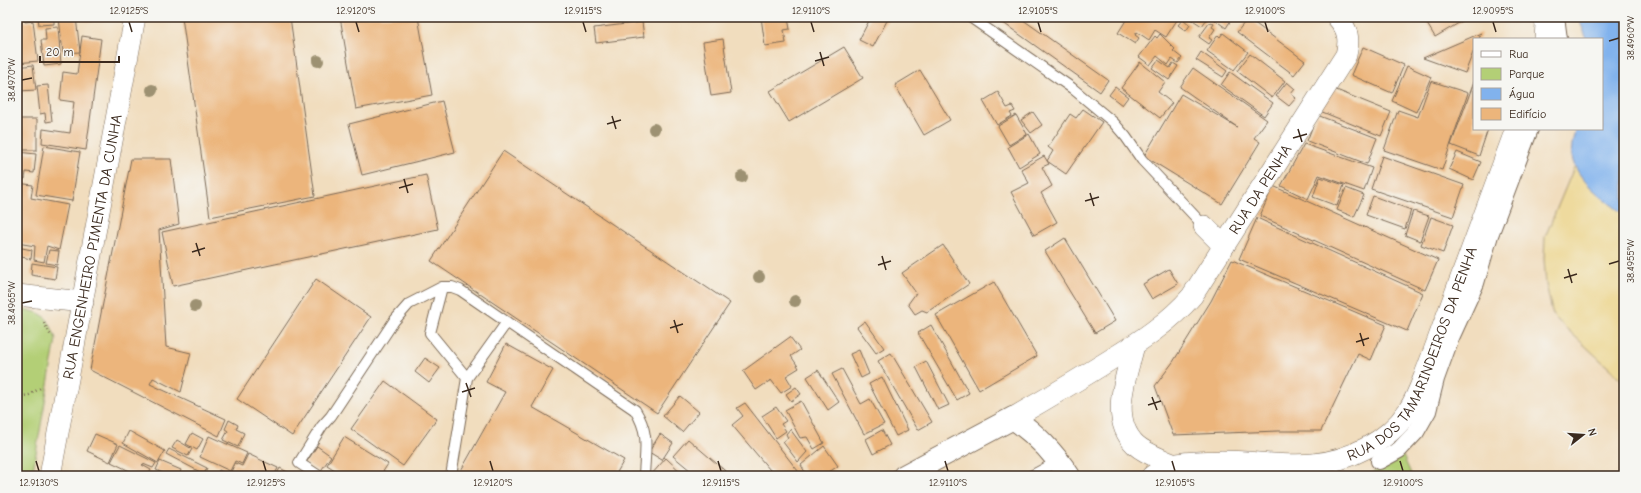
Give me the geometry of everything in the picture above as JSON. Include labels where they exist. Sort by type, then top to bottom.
[{"type":"main road","points":[[904,476],[1013,418],[1030,430],[1064,468]]},
{"type":"street","name":"RUA ENGENHEIRO PIMENTA DA CUNHA","points":[[50,476],[135,17]]},
{"type":"street","name":"RUA DA PENHA","points":[[1013,418],[1077,381],[1134,345],[1179,312],[1192,296],[1346,55],[1349,45],[1348,34],[1343,24],[1337,17]]},
{"type":"street","points":[[1544,17],[1546,24],[1546,38]]},
{"type":"street","points":[[1556,17],[1559,38]]},
{"type":"street","name":"RUA DOS TAMARINDEIROS DA PENHA","points":[[1174,464],[1246,461],[1286,464],[1313,464],[1327,462],[1354,454],[1381,439],[1395,428],[1407,412],[1416,396],[1428,367],[1516,130]]},
{"type":"street","points":[[1379,461],[1399,450],[1416,432],[1428,411],[1436,380],[1450,340],[1476,283],[1490,235],[1530,130]]},
{"type":"street","points":[[1204,226],[1224,246]]},
{"type":"street","points":[[17,295],[83,302]]},
{"type":"street","points":[[1134,345],[1123,389],[1121,406],[1122,420],[1127,434],[1137,446],[1150,454],[1174,464]]},
{"type":"street","points":[[1152,476],[1174,464]]},
{"type":"lane","points":[[970,17],[1072,88],[1113,122],[1142,160],[1204,226]]},
{"type":"lane","points":[[442,287],[430,333],[468,378]]},
{"type":"lane","points":[[319,476],[299,463],[316,435],[394,320],[409,304],[442,287],[460,290],[635,410],[642,422],[646,438],[644,476]]},
{"type":"lane","points":[[451,476],[468,378],[507,322]]},
{"type":"lane","points":[[1031,476],[1064,468]]},
{"type":"path","points":[[41,318],[52,338]]},
{"type":"path","points":[[17,397],[29,395],[44,386]]},
{"type":"path","points":[[17,475],[26,476]]},
{"type":"green space","points":[[17,308],[33,311],[47,319],[56,339],[32,476],[17,476]]},
{"type":"green space","points":[[1403,456],[1412,476],[1366,476]]},
{"type":"sand","points":[[1575,165],[1585,180],[1597,192],[1624,214],[1624,382],[1553,316],[1546,284],[1544,259],[1545,237]]},
{"type":"water","points":[[1578,17],[1624,17],[1624,214],[1585,182],[1579,174],[1572,157],[1575,130],[1603,130],[1603,38],[1587,38]]},
{"type":"building","points":[[17,17],[24,17],[25,22],[33,21],[38,61],[17,63]]},
{"type":"building","points":[[38,17],[54,17],[54,24],[39,25]]},
{"type":"building","points":[[76,17],[80,52],[63,53],[59,18]]},
{"type":"building","points":[[81,17],[95,17],[92,22],[81,20]]},
{"type":"building","points":[[182,17],[290,17],[315,196],[210,217]]},
{"type":"building","points":[[340,17],[418,17],[432,95],[356,109]]},
{"type":"building","points":[[761,17],[781,17],[782,19],[788,18],[790,29],[784,30],[786,43],[765,46]]},
{"type":"building","points":[[871,17],[889,17],[873,47],[859,40]]},
{"type":"building","points":[[995,17],[1019,17],[1108,80],[1100,92]]},
{"type":"building","points":[[1128,17],[1179,17],[1166,37],[1155,30],[1149,40],[1137,32],[1135,35],[1139,38],[1135,44],[1118,33]]},
{"type":"building","points":[[1188,17],[1208,17],[1202,26]]},
{"type":"building","points":[[1211,17],[1233,17],[1226,28]]},
{"type":"building","points":[[1423,17],[1469,17],[1435,37]]},
{"type":"building","points":[[1248,18],[1305,61],[1294,75],[1237,32]]},
{"type":"building","points":[[1183,19],[1190,25],[1186,31],[1178,25]]},
{"type":"building","points":[[642,22],[644,37],[596,43],[594,28]]},
{"type":"building","points":[[1210,22],[1214,24],[1212,27],[1215,29],[1209,38],[1212,40],[1209,44],[1199,37]]},
{"type":"building","points":[[58,27],[61,64],[44,66],[41,40],[46,40],[45,28]]},
{"type":"building","points":[[1223,33],[1248,52],[1234,70],[1207,51],[1218,35],[1220,37]]},
{"type":"building","points":[[1481,33],[1479,38],[1473,38],[1473,53],[1465,73],[1423,58]]},
{"type":"building","points":[[1160,34],[1175,49],[1173,51],[1182,58],[1178,63],[1172,59],[1168,65],[1157,56],[1150,65],[1139,57],[1155,36],[1157,38]]},
{"type":"building","points":[[82,36],[101,39],[86,150],[42,143],[43,129],[70,133],[74,102],[60,100],[63,72],[77,74]]},
{"type":"building","points":[[723,39],[731,93],[711,96],[703,42]]},
{"type":"building","points":[[844,47],[863,78],[789,122],[770,91]]},
{"type":"building","points":[[1363,47],[1404,65],[1392,93],[1351,75]]},
{"type":"building","points":[[1201,52],[1227,71],[1223,77],[1196,60]]},
{"type":"building","points":[[1250,54],[1285,81],[1272,98],[1237,71]]},
{"type":"building","points":[[1158,60],[1170,68],[1173,63],[1178,66],[1169,80],[1152,68]]},
{"type":"building","points":[[1140,62],[1165,82],[1158,92],[1172,103],[1160,118],[1121,88]]},
{"type":"building","points":[[33,65],[36,90],[19,91],[17,67]]},
{"type":"building","points":[[1407,66],[1431,77],[1416,112],[1392,101]]},
{"type":"building","points":[[1193,68],[1267,120],[1254,138],[1260,142],[1222,204],[1144,156],[1181,94],[1237,127],[1180,87]]},
{"type":"building","points":[[920,70],[950,120],[924,135],[895,85]]},
{"type":"building","points":[[1230,72],[1273,103],[1264,116],[1221,85]]},
{"type":"building","points":[[1431,81],[1468,93],[1442,170],[1384,150],[1398,110],[1418,117]]},
{"type":"building","points":[[1287,82],[1295,89],[1291,94],[1296,98],[1289,106],[1276,96]]},
{"type":"building","points":[[48,85],[52,121],[46,122],[45,113],[40,114],[37,86]]},
{"type":"building","points":[[1473,85],[1473,130],[1488,130],[1479,156],[1451,145]]},
{"type":"building","points":[[1115,87],[1128,97],[1122,105],[1109,95]]},
{"type":"building","points":[[1329,87],[1391,112],[1381,136],[1320,111]]},
{"type":"building","points":[[998,92],[1007,108],[1012,106],[1015,111],[1010,113],[1012,116],[997,125],[983,101]]},
{"type":"building","points":[[442,101],[455,152],[362,175],[349,124]]},
{"type":"building","points":[[1083,109],[1102,122],[1066,174],[1047,161],[1053,151],[1048,147],[1070,114],[1076,118]]},
{"type":"building","points":[[1033,112],[1042,125],[1031,133],[1021,120]]},
{"type":"building","points":[[1016,115],[1027,134],[1009,145],[998,126]]},
{"type":"building","points":[[1317,115],[1377,138],[1367,164],[1307,141]]},
{"type":"building","points":[[20,119],[37,119],[37,150],[20,150]]},
{"type":"building","points":[[1029,134],[1040,154],[1019,167],[1008,147]]},
{"type":"building","points":[[1304,144],[1372,168],[1364,191],[1319,175],[1308,199],[1281,186]]},
{"type":"building","points":[[44,146],[80,152],[72,201],[36,195]]},
{"type":"building","points":[[503,151],[730,303],[657,413],[431,261]]},
{"type":"building","points":[[18,152],[36,154],[34,173],[26,172],[25,179],[17,178]]},
{"type":"building","points":[[1457,152],[1481,162],[1473,180],[1449,169]]},
{"type":"building","points":[[1044,156],[1049,164],[1042,167],[1052,186],[1041,193],[1057,222],[1034,235],[1011,192],[1029,183],[1021,169]]},
{"type":"building","points":[[1382,156],[1464,185],[1453,217],[1371,189]]},
{"type":"building","points":[[131,159],[171,159],[179,224],[159,230],[166,347],[191,353],[181,392],[153,378],[150,384],[226,419],[219,436],[90,370]]},
{"type":"building","points":[[426,175],[438,229],[173,286],[162,232]]},
{"type":"building","points":[[1320,177],[1344,185],[1337,206],[1313,197]]},
{"type":"building","points":[[17,183],[33,185],[31,198],[68,205],[59,250],[47,246],[44,262],[34,260],[35,246],[17,243]]},
{"type":"building","points":[[1273,186],[1438,260],[1425,290],[1260,216]]},
{"type":"building","points":[[1346,188],[1364,195],[1354,217],[1337,210]]},
{"type":"building","points":[[1373,196],[1411,210],[1405,229],[1366,215]]},
{"type":"building","points":[[1413,211],[1429,216],[1420,241],[1405,235]]},
{"type":"building","points":[[1431,217],[1453,225],[1443,253],[1421,245]]},
{"type":"building","points":[[1257,218],[1423,293],[1407,331],[1239,259]]},
{"type":"building","points":[[1065,238],[1115,321],[1095,333],[1045,251]]},
{"type":"building","points":[[943,245],[969,284],[927,312],[922,310],[915,314],[908,304],[916,293],[902,273]]},
{"type":"building","points":[[17,247],[32,250],[31,259],[17,256]]},
{"type":"building","points":[[49,250],[59,251],[57,265],[46,263]]},
{"type":"building","points":[[1232,260],[1386,325],[1371,360],[1358,354],[1321,431],[1173,435],[1155,386],[1173,362],[1211,301]]},
{"type":"building","points":[[32,263],[57,267],[55,279],[31,275]]},
{"type":"building","points":[[1169,269],[1178,284],[1152,299],[1143,284]]},
{"type":"building","points":[[316,279],[371,317],[292,436],[237,399]]},
{"type":"building","points":[[994,282],[1037,356],[979,390],[936,315]]},
{"type":"building","points":[[865,321],[884,348],[876,353],[857,327]]},
{"type":"building","points":[[931,325],[969,393],[957,400],[918,333]]},
{"type":"building","points":[[790,337],[800,350],[791,356],[799,368],[786,376],[792,386],[781,393],[771,380],[756,390],[743,371]]},
{"type":"building","points":[[506,344],[553,370],[532,407],[624,460],[615,476],[462,476],[459,474],[505,392],[486,382]]},
{"type":"building","points":[[859,350],[869,374],[861,378],[850,354]]},
{"type":"building","points":[[891,353],[932,422],[918,430],[878,361]]},
{"type":"building","points":[[425,358],[440,368],[429,383],[415,372]]},
{"type":"building","points":[[926,361],[949,405],[938,410],[916,367]]},
{"type":"building","points":[[842,369],[861,404],[870,399],[884,424],[864,434],[832,374]]},
{"type":"building","points":[[818,370],[839,402],[828,410],[807,377]]},
{"type":"building","points":[[882,377],[908,430],[896,436],[869,384]]},
{"type":"building","points":[[385,381],[437,419],[403,466],[351,429]]},
{"type":"building","points":[[796,387],[801,394],[791,401],[786,394]]},
{"type":"building","points":[[680,396],[699,412],[682,432],[663,416]]},
{"type":"building","points":[[801,401],[824,443],[814,449],[807,437],[800,438],[785,410]]},
{"type":"building","points":[[745,403],[798,471],[793,476],[775,476],[732,425],[743,416],[737,408]]},
{"type":"building","points":[[776,407],[786,421],[781,424],[786,431],[776,438],[762,416]]},
{"type":"building","points":[[229,420],[238,425],[236,429],[244,433],[238,447],[223,440],[228,431],[225,429]]},
{"type":"building","points":[[790,429],[807,452],[798,462],[783,442],[788,438],[786,434]]},
{"type":"building","points":[[882,430],[890,445],[873,454],[866,439]]},
{"type":"building","points":[[129,431],[165,451],[158,463],[123,443]]},
{"type":"building","points":[[192,433],[203,439],[197,450],[186,444]]},
{"type":"building","points":[[95,434],[118,444],[110,462],[87,451]]},
{"type":"building","points":[[660,434],[673,443],[662,460],[649,452]]},
{"type":"building","points":[[209,436],[247,453],[242,464],[235,461],[230,471],[200,457]]},
{"type":"building","points":[[344,437],[388,464],[380,476],[344,476],[327,465]]},
{"type":"building","points":[[688,439],[731,476],[697,476],[673,456]]},
{"type":"building","points":[[177,440],[192,449],[188,456],[172,448]]},
{"type":"building","points":[[120,445],[156,463],[153,468],[143,464],[142,465],[151,470],[148,476],[140,476],[111,462]]},
{"type":"building","points":[[317,446],[331,456],[320,472],[306,463]]},
{"type":"building","points":[[824,446],[838,466],[823,476],[807,476],[801,465]]},
{"type":"building","points":[[169,449],[207,468],[204,474],[166,454]]},
{"type":"building","points":[[248,454],[278,468],[274,476],[233,476],[230,474],[235,463],[242,466]]},
{"type":"building","points":[[666,458],[685,476],[651,475]]},
{"type":"building","points":[[160,461],[181,470],[179,476],[171,474],[170,476],[156,470]]},
{"type":"building","points":[[280,468],[291,474],[290,476],[276,476]]},
{"type":"building","points":[[219,470],[231,476],[216,476]]}]
